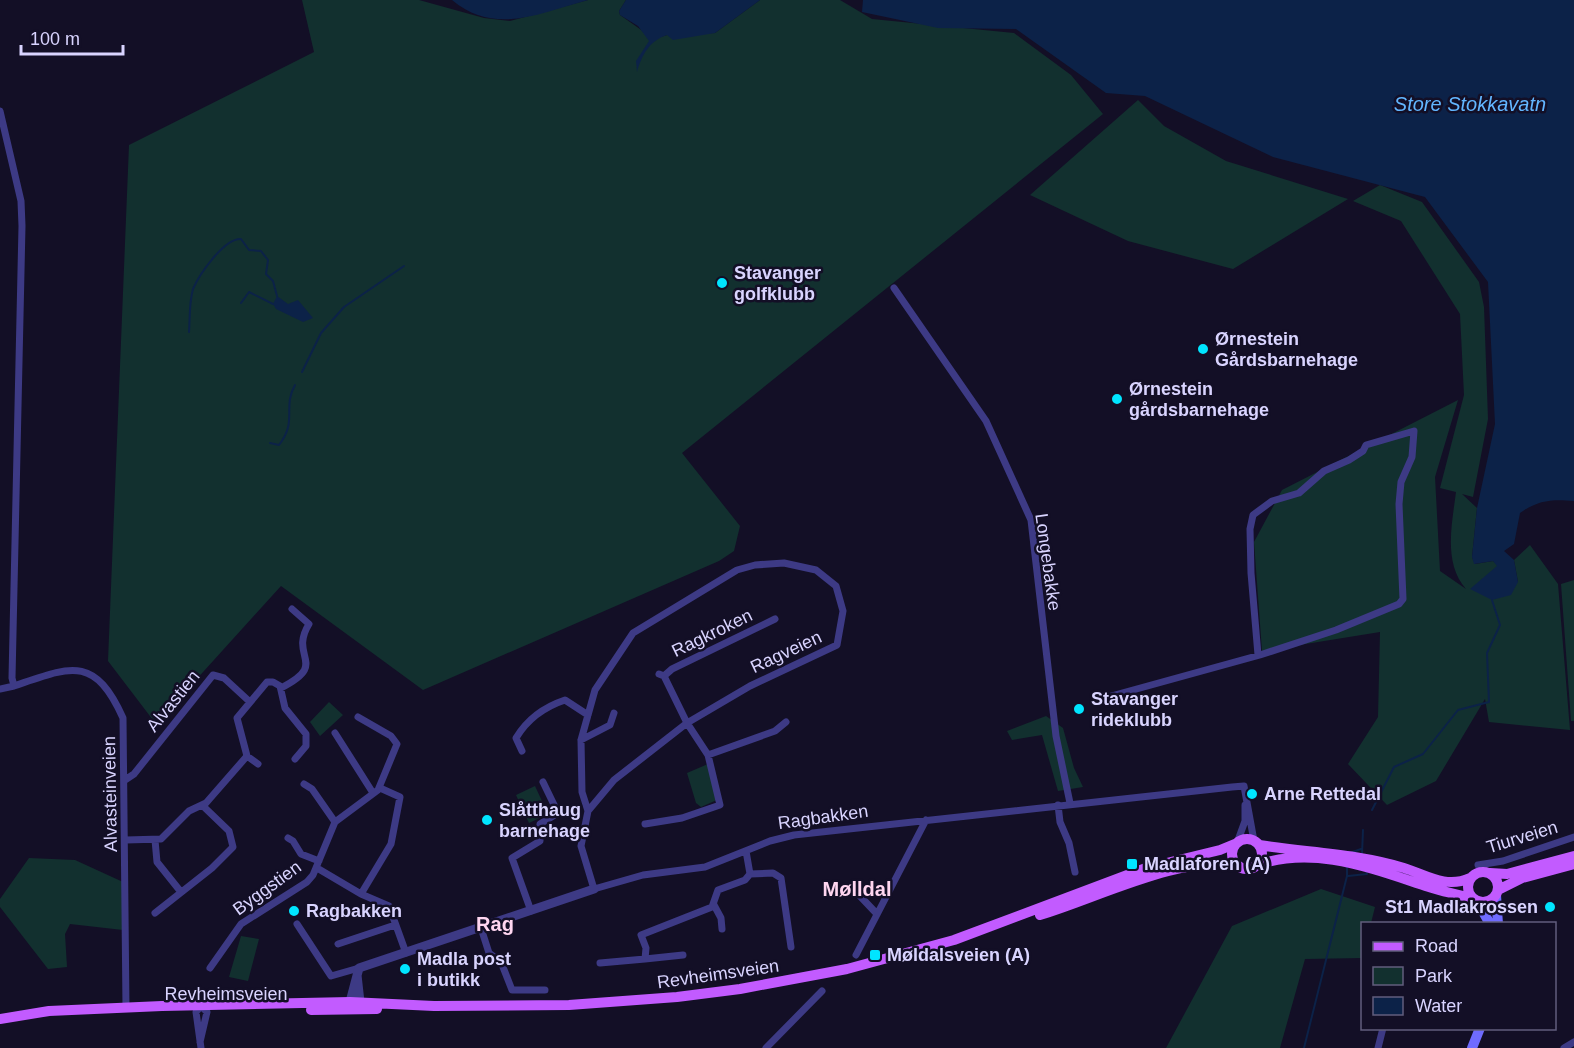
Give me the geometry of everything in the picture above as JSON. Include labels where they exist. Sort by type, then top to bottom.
[{"type":"main road","points":[[1317,854],[1290,857],[1245,869],[1239,866],[1232,855],[1237,843],[1247,839],[1257,843],[1317,854],[1372,859],[1475,900],[1490,900],[1497,893],[1522,878],[1574,864]]},
{"type":"main road","name":"Revheimsveien","points":[[999,925],[1146,868],[1220,850],[1237,843]]},
{"type":"main road","points":[[1255,866],[1262,858],[1257,843]]},
{"type":"main road","points":[[1418,878],[1449,883],[1470,878],[1481,871],[1507,874],[1574,856]]},
{"type":"main road","name":"Revheimsveien","points":[[0,1019],[49,1011],[126,1008],[201,1010],[355,1004],[434,1006],[597,1004],[740,989],[877,961],[1057,910],[1179,870],[1218,863],[1239,866]]},
{"type":"main road","points":[[1490,873],[1498,882],[1498,922]]},
{"type":"main road","points":[[1470,878],[1467,887],[1489,922]]},
{"type":"main road","points":[[1464,1048],[1473,1030]]},
{"type":"main road","points":[[1472,1048],[1480,1030]]},
{"type":"street","points":[[0,111],[21,201],[22,226],[11,669],[14,686],[0,689]]},
{"type":"street","name":"Longebakke","points":[[894,288],[986,422],[1031,520],[1056,736],[1070,803]]},
{"type":"street","points":[[1104,698],[1258,655],[1336,630],[1399,604],[1403,599],[1399,504],[1401,482],[1408,471],[1413,451],[1414,431],[1366,445],[1363,451],[1349,460],[1324,471],[1299,494],[1272,501],[1253,515],[1250,529],[1251,573],[1258,655]]},
{"type":"street","name":"Ragveien","points":[[588,811],[582,792],[581,740],[595,690],[633,633],[737,570],[784,563],[816,570],[832,581],[838,590],[843,611],[837,645],[750,686],[687,723],[614,780],[588,811],[581,846],[594,889]]},
{"type":"street","points":[[281,688],[301,677],[306,667],[302,638],[309,624],[292,609]]},
{"type":"street","name":"Ragkroken","points":[[645,824],[682,818],[720,805],[708,755],[687,723],[661,675],[775,618]]},
{"type":"street","name":"Alvasteinveien","points":[[14,686],[59,671],[80,669],[89,672],[123,718],[126,1008]]},
{"type":"street","name":"Alvastien","points":[[125,780],[134,774],[213,675],[224,678],[250,702]]},
{"type":"street","points":[[258,764],[247,756],[237,718],[267,682],[276,682],[281,688],[285,708],[306,736],[306,746],[295,759]]},
{"type":"street","points":[[522,751],[516,738],[526,724],[542,710],[565,700],[588,715]]},
{"type":"street","points":[[581,740],[610,725],[614,713]]},
{"type":"street","points":[[304,784],[312,789],[335,822],[376,790],[397,744],[392,736],[358,717]]},
{"type":"street","points":[[708,755],[775,731],[786,722]]},
{"type":"street","points":[[335,733],[376,790],[400,797],[391,844],[361,894]]},
{"type":"street","points":[[126,840],[155,840],[166,837],[189,811],[203,806],[247,756]]},
{"type":"street","points":[[531,911],[512,858],[540,841],[540,824],[558,812],[543,782]]},
{"type":"street","name":"Ragbakken","points":[[297,924],[331,976],[358,971],[406,952],[594,889],[643,875],[705,867],[794,835],[1070,803],[1244,786],[1245,797]]},
{"type":"street","points":[[1245,797],[1257,843]]},
{"type":"street","points":[[1237,843],[1245,821],[1245,797]]},
{"type":"street","points":[[1058,805],[1060,822],[1069,843],[1075,872]]},
{"type":"street","points":[[155,913],[212,868],[233,847],[229,831],[203,806]]},
{"type":"street","points":[[856,955],[926,820]]},
{"type":"street","name":"Byggstien","points":[[210,968],[241,924],[307,882],[319,865],[335,822]]},
{"type":"street","name":"Tiurveien","points":[[1478,865],[1503,861],[1574,837]]},
{"type":"street","name":"Byggstien","points":[[288,838],[293,841],[302,855],[319,865]]},
{"type":"street","points":[[155,840],[157,862],[181,892]]},
{"type":"street","points":[[722,929],[714,905],[716,892],[746,880],[750,874],[746,851]]},
{"type":"street","points":[[319,865],[361,894],[389,906],[406,952]]},
{"type":"street","points":[[750,874],[773,873],[781,878],[791,947]]},
{"type":"street","points":[[857,886],[860,895],[877,914]]},
{"type":"street","points":[[645,958],[646,948],[641,935],[714,905]]},
{"type":"street","points":[[338,944],[395,926]]},
{"type":"street","points":[[481,928],[489,953],[501,962],[512,990],[545,990]]},
{"type":"street","points":[[600,963],[683,956]]},
{"type":"street","points":[[355,1004],[358,971]]},
{"type":"street","points":[[766,1048],[822,992]]},
{"type":"street","points":[[201,1010],[201,1045]]},
{"type":"street","points":[[201,1010],[201,1045]]},
{"type":"street","points":[[1378,1048],[1383,1030]]},
{"type":"street","points":[[1564,1048],[1574,1042]]},
{"type":"green space","name":"Stavanger golfklubb","points":[[302,0],[419,0],[484,18],[510,21],[588,0],[626,0],[619,11],[620,15],[654,39],[667,35],[715,33],[760,0],[840,0],[872,19],[1014,33],[1071,75],[1103,114],[682,453],[740,526],[734,551],[719,561],[423,690],[281,586],[156,724],[108,661],[129,145],[314,52]]},
{"type":"green space","points":[[1138,100],[1164,126],[1226,161],[1348,199],[1233,269],[1128,241],[1030,195]]},
{"type":"green space","points":[[1380,185],[1422,202],[1479,282],[1484,307],[1488,419],[1473,497],[1462,494],[1477,508],[1472,557],[1475,564],[1493,561],[1518,582],[1514,560],[1530,545],[1558,584],[1570,730],[1489,722],[1485,699],[1436,781],[1387,805],[1348,764],[1378,717],[1380,632],[1262,651],[1254,542],[1282,490],[1458,400],[1435,477],[1440,571],[1466,589],[1454,567],[1452,555],[1451,530],[1456,492],[1440,488],[1464,395],[1460,314],[1401,221],[1353,201]]},
{"type":"green space","points":[[1574,580],[1574,721],[1571,721],[1561,584]]},
{"type":"green space","points":[[329,702],[343,715],[320,736],[310,722]]},
{"type":"green space","points":[[1046,716],[1063,728],[1074,768],[1083,787],[1058,791],[1042,735],[1012,740],[1007,731]]},
{"type":"green space","points":[[708,764],[719,799],[701,807],[696,803],[687,773]]},
{"type":"green space","points":[[535,786],[548,814],[529,823],[516,795]]},
{"type":"green space","points":[[29,858],[75,860],[123,882],[123,930],[70,924],[65,934],[67,967],[48,969],[0,907],[0,899]]},
{"type":"green space","points":[[1321,889],[1375,907],[1371,922],[1361,922],[1361,958],[1305,959],[1280,1048],[1166,1048],[1232,926]]},
{"type":"green space","points":[[241,936],[259,939],[248,981],[229,977]]},
{"type":"water","points":[[452,0],[588,0],[535,15],[501,19],[485,17],[468,11]]},
{"type":"water","points":[[626,0],[760,0],[715,33],[673,40],[667,35],[655,41],[647,49],[637,72],[636,61],[649,41],[638,26],[620,15],[619,11]]},
{"type":"water","name":"Store Stokkavatn","points":[[863,0],[1574,0],[1574,501],[1546,501],[1533,505],[1520,513],[1514,544],[1504,551],[1514,560],[1518,582],[1511,595],[1492,600],[1470,589],[1497,566],[1493,561],[1474,564],[1472,557],[1477,508],[1495,424],[1488,282],[1425,197],[1273,157],[1145,96],[1106,93],[1016,29],[938,28],[862,12]]},
{"type":"water","points":[[277,296],[288,304],[298,300],[313,318],[303,322],[276,309],[273,304]]},
{"type":"waterway","points":[[189,332],[193,289],[213,258],[234,240],[241,239],[249,250],[261,251],[268,260],[266,274],[273,281],[277,296]]},
{"type":"waterway","points":[[302,372],[321,333],[344,307],[404,266]]},
{"type":"waterway","points":[[241,303],[249,292],[273,304]]},
{"type":"waterway","points":[[270,443],[279,445],[285,436],[289,422],[291,393],[295,385]]},
{"type":"waterway","points":[[1372,810],[1394,767],[1423,754],[1458,710],[1489,702],[1487,653],[1500,625],[1492,600]]},
{"type":"waterway","points":[[1362,854],[1363,830]]},
{"type":"waterway","points":[[1350,853],[1361,849]]},
{"type":"waterway","points":[[1304,1048],[1347,876],[1347,865]]},
{"type":"waterway","points":[[1348,876],[1367,874],[1366,871]]},
{"type":"place","name":"Stavanger golfklubb","points":[[722,283]]},
{"type":"place","name":"Ørnestein Gårdsbarnehage","points":[[1203,349]]},
{"type":"place","name":"Ørnestein gårdsbarnehage","points":[[1117,399]]},
{"type":"place","name":"Stavanger rideklubb","points":[[1079,709]]},
{"type":"place","name":"Arne Rettedal","points":[[1252,794]]},
{"type":"place","name":"Slåtthaug barnehage","points":[[487,820]]},
{"type":"place","name":"Madlaforen (A)","points":[[1132,864]]},
{"type":"place","name":"St1 Madlakrossen","points":[[1550,907]]},
{"type":"place","name":"Ragbakken","points":[[294,911]]},
{"type":"place","name":"Møldalsveien (A)","points":[[875,955]]},
{"type":"place","name":"Madla post i butikk","points":[[405,969]]},
{"type":"district","name":"Mølldal","points":[[857,889]]},
{"type":"district","name":"Rag","points":[[495,924]]}]
